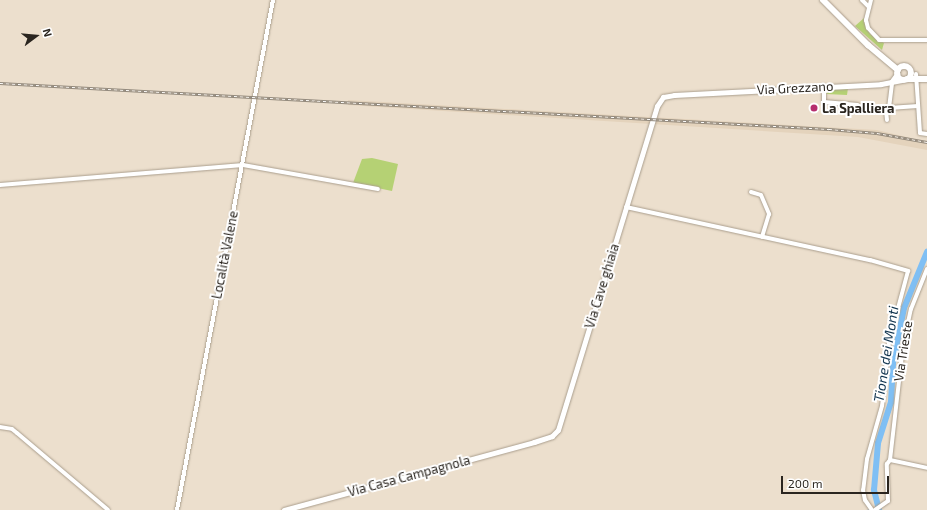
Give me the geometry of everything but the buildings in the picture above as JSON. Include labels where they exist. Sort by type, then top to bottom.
[{"type":"main road","points":[[823,0],[905,80],[914,75]]},
{"type":"main road","points":[[878,53],[904,67],[914,75],[927,78]]},
{"type":"main road","points":[[897,72],[904,67]]},
{"type":"street","name":"Località Valene","points":[[177,510],[273,0]]},
{"type":"street","points":[[862,0],[869,7]]},
{"type":"street","points":[[871,0],[866,20],[868,28],[879,40],[927,40]]},
{"type":"street","points":[[887,120],[886,110],[889,108],[891,83],[897,72]]},
{"type":"street","points":[[914,75],[920,133],[927,134]]},
{"type":"street","name":"Via Grezzano","points":[[654,115],[663,97],[700,93],[891,83],[905,80]]},
{"type":"street","points":[[824,86],[824,102],[858,105]]},
{"type":"street","points":[[889,108],[918,106]]},
{"type":"street","name":"Via Cave ghiaia","points":[[534,442],[552,436],[558,430],[654,115]]},
{"type":"street","points":[[0,185],[243,165],[378,189]]},
{"type":"street","points":[[751,192],[761,195],[769,214],[762,237]]},
{"type":"street","points":[[626,207],[870,260],[908,272],[889,342],[882,406],[867,459],[863,490],[864,500],[873,510]]},
{"type":"street","name":"Via Trieste","points":[[873,510],[888,501],[887,464],[890,460],[903,346],[911,309],[927,269]]},
{"type":"street","points":[[0,428],[12,429],[108,510]]},
{"type":"street","name":"Via Casa Campagnola","points":[[284,510],[534,442]]},
{"type":"street","points":[[890,460],[927,468]]},
{"type":"shaded area","points":[[348,100],[877,130],[927,142],[927,150],[858,137],[348,105]]},
{"type":"green space","points":[[864,18],[870,34],[884,43],[882,50],[855,26]]},
{"type":"green space","points":[[848,88],[847,95],[826,94],[832,89]]},
{"type":"green space","points":[[372,158],[398,164],[392,191],[353,183],[362,159]]},
{"type":"waterway","name":"Tione dei Monti","points":[[879,510],[874,490],[878,443],[891,402],[893,363],[904,308],[927,252]]},
{"type":"railway","points":[[0,83],[829,129],[877,133],[927,142]]},
{"type":"place","name":"La Spalliera","points":[[814,108]]}]
